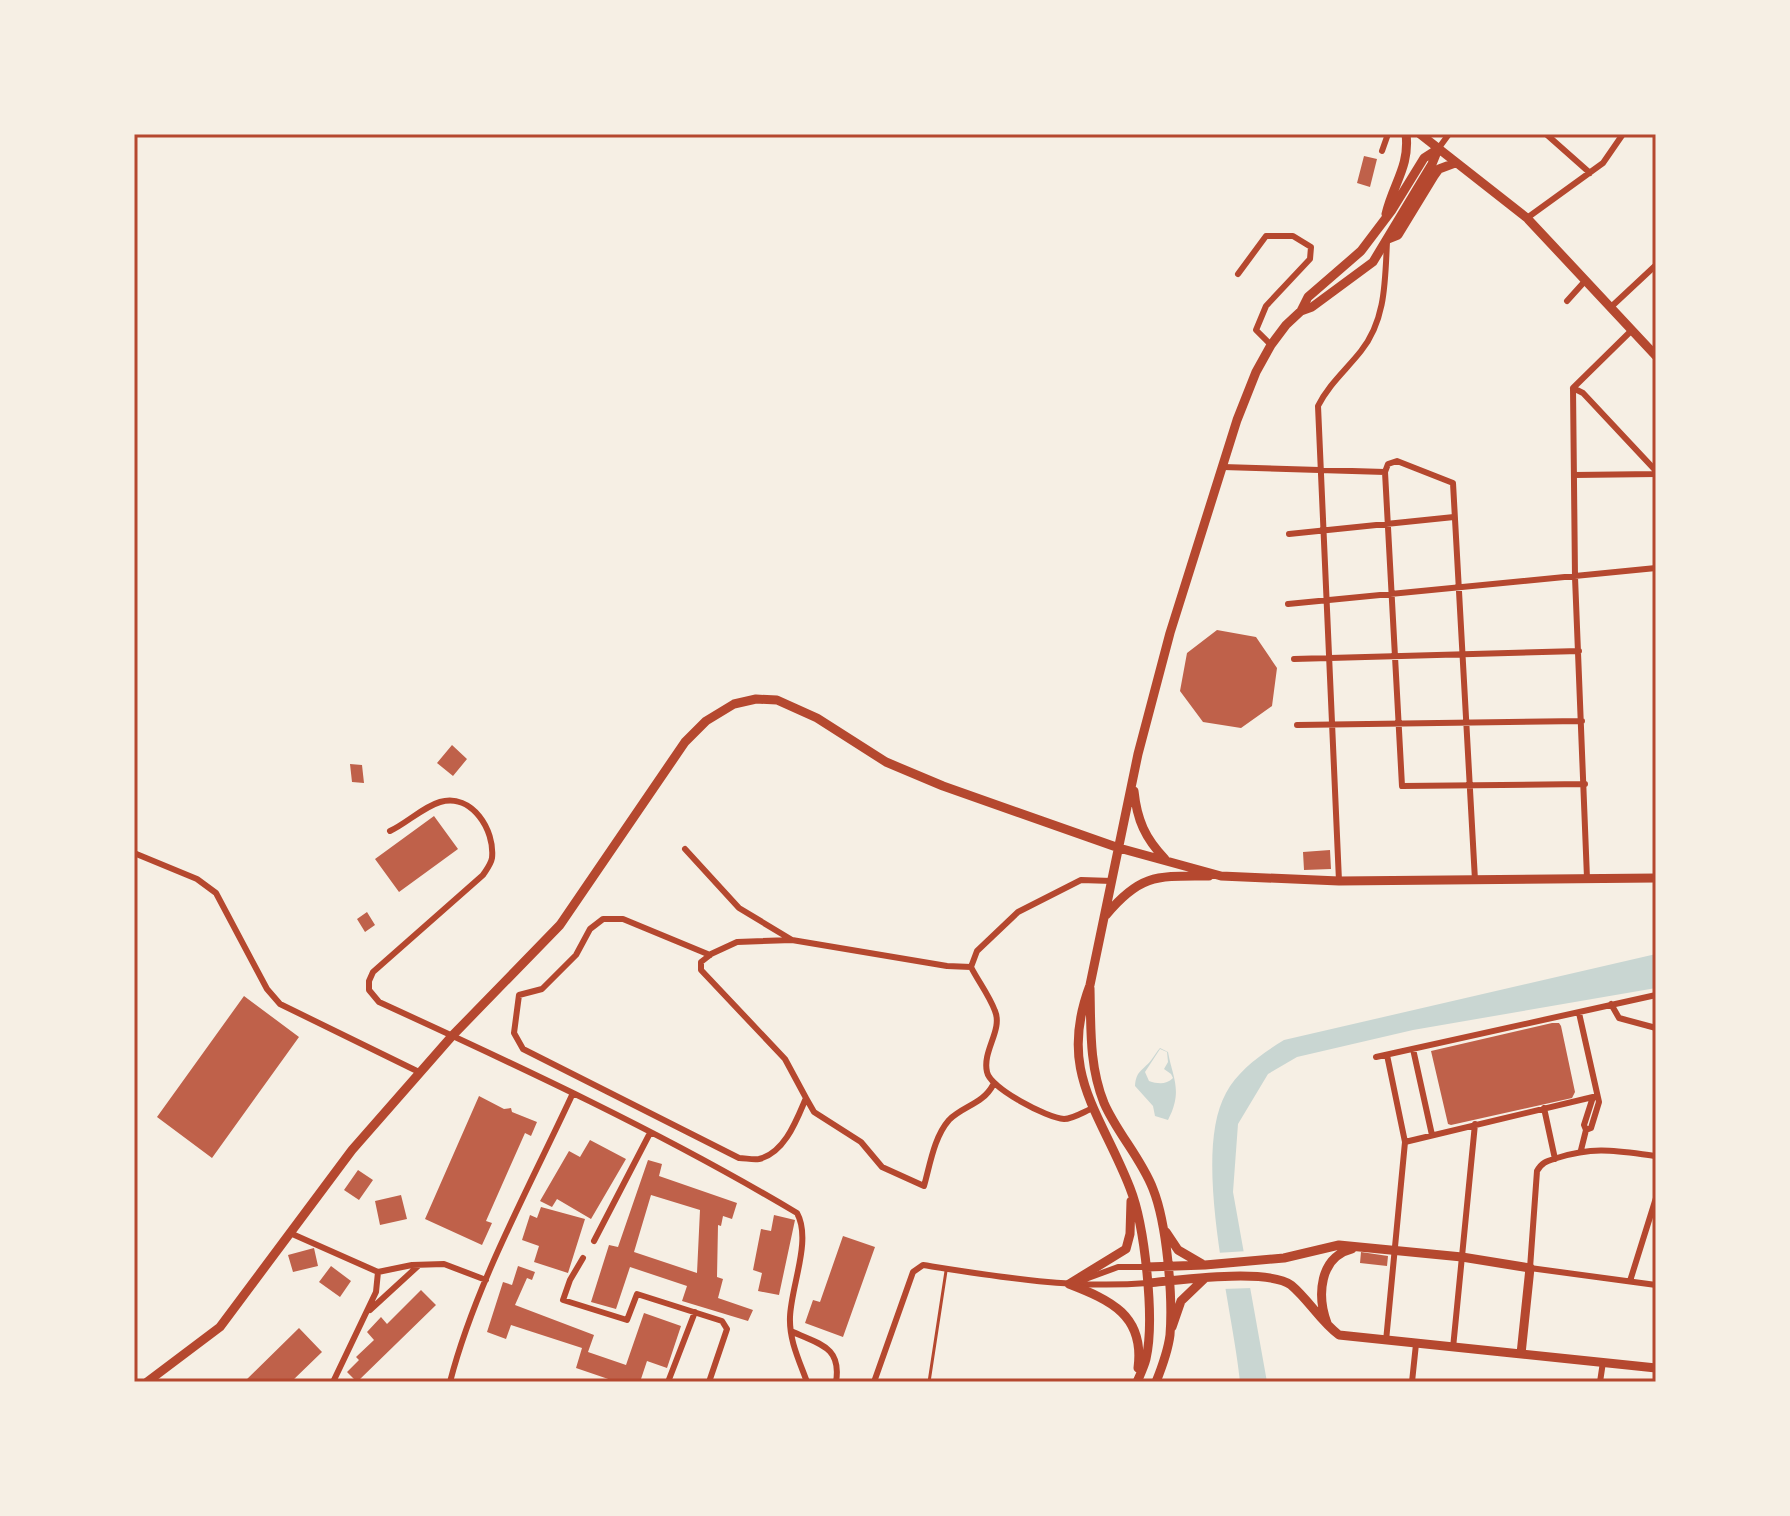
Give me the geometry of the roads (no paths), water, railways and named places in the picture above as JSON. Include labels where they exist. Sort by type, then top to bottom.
[{"type":"main road","points":[[1384,221],[1390,197],[1406,163],[1406,134]]},
{"type":"main road","points":[[1420,134],[1527,218],[1656,356]]},
{"type":"main road","points":[[1136,1382],[1146,1358],[1147,1267],[1132,1192],[1092,1108],[1077,1060],[1080,1011],[1090,985],[1132,779],[1170,633],[1237,420],[1256,372],[1271,345],[1301,311],[1308,297],[1361,251],[1424,158],[1438,149]]},
{"type":"main road","points":[[1301,311],[1312,307],[1373,262],[1438,149]]},
{"type":"main road","points":[[1388,240],[1398,235],[1439,169],[1455,163]]},
{"type":"main road","points":[[147,1382],[220,1327],[352,1150],[452,1036],[560,925],[685,742],[706,721],[734,704],[756,699],[777,700],[817,718],[886,762],[943,786],[1119,848],[1221,876]]},
{"type":"main road","points":[[1132,779],[1136,813],[1142,829],[1150,843],[1168,861]]},
{"type":"main road","points":[[1104,918],[1125,892],[1145,880],[1167,876],[1339,881],[1656,878]]},
{"type":"main road","points":[[1090,985],[1091,1050],[1104,1104],[1147,1176],[1161,1221],[1169,1281],[1170,1334]]},
{"type":"main road","points":[[1069,1284],[1126,1249],[1130,1234],[1132,1192]]},
{"type":"main road","points":[[1161,1221],[1167,1236],[1178,1250],[1205,1265]]},
{"type":"main road","points":[[1147,1267],[1254,1262],[1339,1245],[1462,1257],[1530,1268],[1521,1354]]},
{"type":"main road","points":[[1329,1328],[1320,1297],[1325,1272],[1341,1252],[1363,1246]]},
{"type":"main road","points":[[1148,1283],[1205,1278],[1275,1278],[1288,1283],[1339,1335],[1656,1368]]},
{"type":"main road","points":[[1156,1382],[1181,1301],[1205,1278]]},
{"type":"main road","points":[[1069,1284],[1105,1298],[1122,1311],[1134,1332],[1140,1355],[1136,1382]]},
{"type":"street","points":[[1382,151],[1388,134]]},
{"type":"street","points":[[1438,149],[1449,134]]},
{"type":"street","points":[[1546,134],[1590,173]]},
{"type":"street","points":[[1527,218],[1590,173],[1611,154],[1623,134]]},
{"type":"street","points":[[1238,274],[1266,236],[1293,236],[1311,247],[1310,259],[1266,306],[1256,330],[1271,345]]},
{"type":"street","points":[[1339,881],[1318,406],[1327,388],[1363,350],[1374,331],[1382,308],[1388,240]]},
{"type":"street","points":[[1611,307],[1656,265]]},
{"type":"street","points":[[1567,301],[1585,281]]},
{"type":"street","points":[[1587,878],[1575,577],[1573,388],[1632,330]]},
{"type":"street","points":[[1573,388],[1583,393],[1656,473]]},
{"type":"street","points":[[1475,881],[1470,786],[1467,722],[1454,517],[1453,483],[1397,461],[1388,464],[1385,472],[1402,786],[1470,786],[1585,784]]},
{"type":"street","points":[[1223,467],[1385,472]]},
{"type":"street","points":[[1574,475],[1656,473]]},
{"type":"street","points":[[1289,534],[1454,517]]},
{"type":"street","points":[[1288,604],[1656,568]]},
{"type":"street","points":[[1294,659],[1579,651]]},
{"type":"street","points":[[1297,725],[1582,721]]},
{"type":"street","points":[[390,831],[441,802],[465,803],[476,811],[491,835],[492,861],[483,875],[381,963],[369,981],[369,990],[379,1002],[573,1093],[730,1174],[797,1213],[804,1232],[790,1314],[791,1331],[807,1382]]},
{"type":"street","points":[[685,849],[739,908],[792,940]]},
{"type":"street","points":[[134,853],[197,879],[216,893],[267,989],[280,1004],[419,1072]]},
{"type":"street","points":[[1104,1104],[1067,1119],[1050,1116],[993,1085],[987,1071],[987,1054],[996,1026],[996,1012],[971,967],[977,951],[1018,912],[1081,880],[1112,881]]},
{"type":"street","points":[[710,955],[623,919],[603,919],[590,929],[576,955],[542,989],[519,995],[514,1033],[523,1049],[739,1158],[758,1159],[776,1150],[795,1124],[806,1098]]},
{"type":"street","points":[[971,967],[947,966],[792,940],[737,942],[701,962],[701,970],[785,1059],[814,1112],[861,1142],[882,1167],[924,1186],[944,1127],[950,1119],[988,1095],[993,1085]]},
{"type":"street","points":[[1376,1057],[1656,995]]},
{"type":"street","points":[[1611,1004],[1616,1015],[1626,1022],[1656,1028]]},
{"type":"street","points":[[1579,1013],[1595,1097],[1584,1125],[1586,1130],[1581,1150]]},
{"type":"street","points":[[1413,1049],[1432,1135]]},
{"type":"street","points":[[1386,1341],[1405,1142],[1387,1055]]},
{"type":"street","points":[[450,1382],[486,1280],[573,1093]]},
{"type":"street","points":[[1405,1142],[1595,1097]]},
{"type":"street","points":[[1544,1108],[1555,1159]]},
{"type":"street","points":[[1453,1348],[1475,1124]]},
{"type":"street","points":[[594,1241],[650,1133]]},
{"type":"street","points":[[1656,1156],[1597,1148],[1543,1162],[1537,1171],[1530,1268],[1656,1285]]},
{"type":"street","points":[[1630,1281],[1656,1198]]},
{"type":"street","points":[[290,1233],[378,1272],[412,1265],[444,1264],[486,1280]]},
{"type":"street","points":[[583,1258],[563,1300],[627,1320],[637,1294],[722,1321],[727,1329],[709,1382]]},
{"type":"street","points":[[874,1382],[913,1272],[923,1265],[1069,1284],[1106,1286],[1148,1283]]},
{"type":"street","points":[[367,1312],[418,1266]]},
{"type":"street","points":[[1069,1284],[1118,1267],[1147,1267]]},
{"type":"street","points":[[333,1382],[376,1292],[378,1272]]},
{"type":"street","points":[[668,1382],[695,1312]]},
{"type":"street","points":[[791,1331],[830,1349],[837,1359],[836,1382]]},
{"type":"street","points":[[1412,1382],[1416,1344]]},
{"type":"street","points":[[1600,1382],[1603,1362]]},
{"type":"lane","points":[[929,1382],[947,1268]]}]
